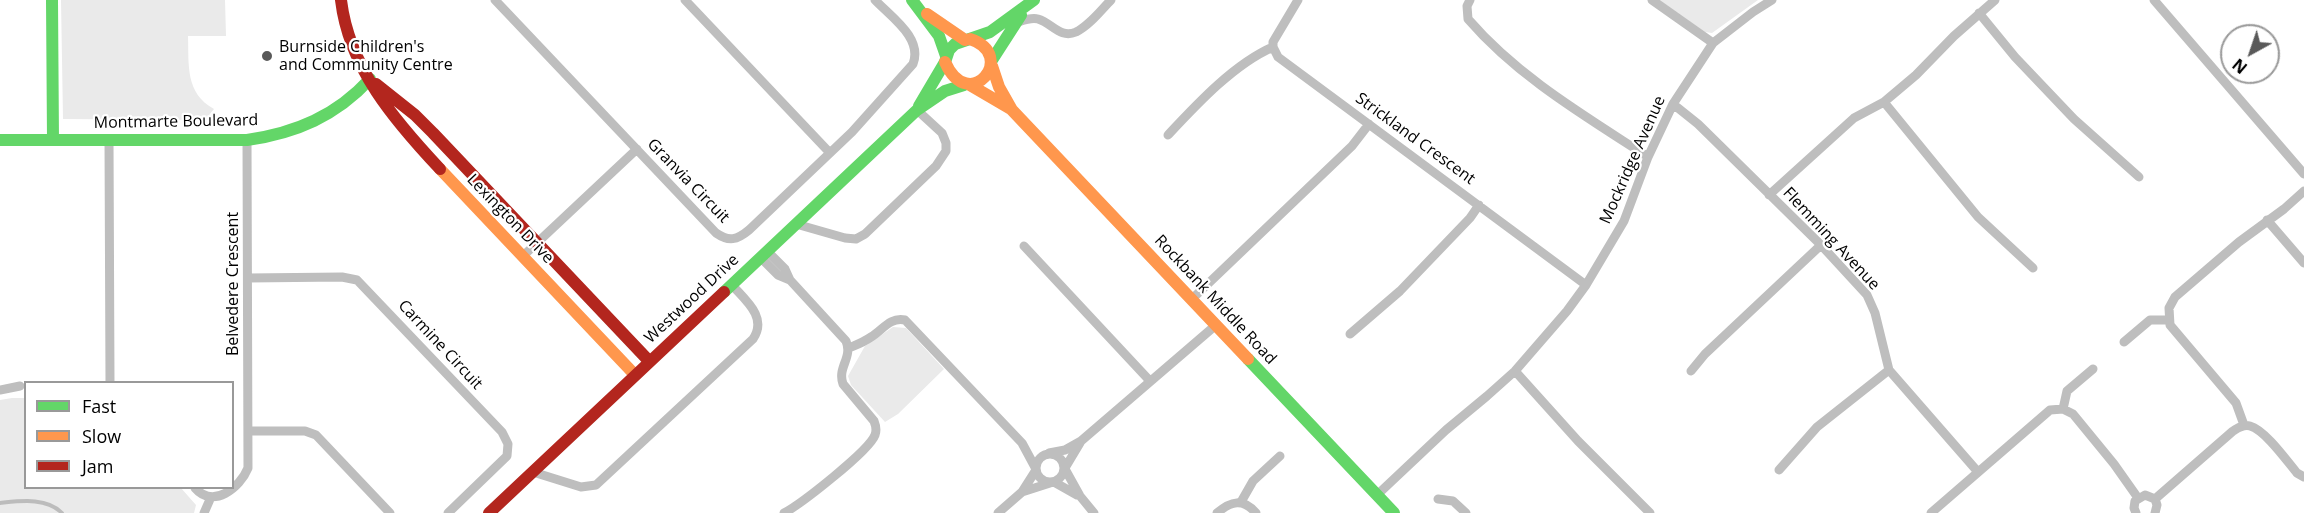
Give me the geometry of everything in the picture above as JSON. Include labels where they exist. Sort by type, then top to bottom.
[{"type":"street","points":[[52,0],[53,140]]},
{"type":"street","name":"Lexington Drive","points":[[341,0],[351,45],[386,105],[418,146],[635,375]]},
{"type":"street","name":"Granvia Circuit","points":[[495,0],[716,233],[728,239],[740,237],[749,230],[852,132],[897,84],[915,60],[913,41],[875,0]]},
{"type":"street","points":[[685,0],[830,153]]},
{"type":"street","points":[[912,0],[939,36],[950,76],[967,85],[984,79],[1015,23],[1029,4]]},
{"type":"street","points":[[1015,23],[1035,18],[1061,33],[1073,33],[1087,24],[1111,0]]},
{"type":"street","points":[[1168,135],[1205,97],[1250,60],[1273,47],[1276,34],[1298,0]]},
{"type":"street","points":[[1470,0],[1467,6],[1468,19],[1513,64],[1551,93],[1648,157]]},
{"type":"street","points":[[1652,0],[1713,44]]},
{"type":"street","name":"Mockridge Avenue","points":[[1377,495],[1446,430],[1515,370],[1551,331],[1586,285],[1624,221],[1648,157],[1673,104],[1713,44],[1772,0]]},
{"type":"street","points":[[1769,195],[1854,118],[1884,102],[1916,75],[1995,0]]},
{"type":"street","points":[[2154,0],[2304,174]]},
{"type":"street","points":[[945,59],[955,44],[990,32],[1029,4]]},
{"type":"street","points":[[921,10],[967,40],[981,44],[987,49],[992,63]]},
{"type":"street","points":[[1979,13],[2015,57],[2074,119],[2139,177]]},
{"type":"street","name":"Strickland Crescent","points":[[1273,47],[1278,57],[1586,285]]},
{"type":"street","name":"Westwood Drive","points":[[917,110],[945,59]]},
{"type":"street","name":"Rockbank Middle Road","points":[[992,63],[999,87],[1012,110],[1394,513]]},
{"type":"street","name":"Montmarte Boulevard","points":[[0,140],[247,140],[279,136],[309,126],[347,102],[370,79]]},
{"type":"street","name":"Lexington Drive","points":[[370,79],[415,116],[649,361]]},
{"type":"street","name":"Westwood Drive","points":[[489,513],[917,110],[945,91],[967,85]]},
{"type":"street","name":"Rockbank Middle Road","points":[[967,85],[1012,110]]},
{"type":"street","points":[[1884,102],[1978,217],[2033,268]]},
{"type":"street","name":"Flemming Avenue","points":[[1673,104],[1698,124],[1867,295],[1875,313],[1889,370],[1978,472]]},
{"type":"street","points":[[796,224],[845,238],[856,239],[865,234],[936,166],[946,152],[946,143],[942,133],[917,110]]},
{"type":"street","points":[[1192,299],[1352,146],[1369,124]]},
{"type":"street","points":[[109,140],[110,381]]},
{"type":"street","name":"Belvedere Crescent","points":[[234,486],[246,473],[249,460],[247,140]]},
{"type":"street","points":[[524,256],[637,149]]},
{"type":"street","points":[[2244,425],[2236,403],[2174,331],[2168,320],[2169,308],[2175,297],[2304,191]]},
{"type":"street","points":[[1350,334],[1400,291],[1470,218],[1479,205]]},
{"type":"street","points":[[2267,220],[2304,262]]},
{"type":"street","points":[[1024,246],[1150,381]]},
{"type":"street","points":[[1691,371],[1705,354],[1821,246]]},
{"type":"street","points":[[764,255],[785,269],[790,280],[842,336],[849,348],[847,361],[840,372],[840,378],[874,421],[876,429],[875,436],[821,487],[784,513]]},
{"type":"street","name":"Carmine Circuit","points":[[248,278],[357,280],[502,432],[508,444],[507,456],[448,513]]},
{"type":"street","points":[[533,472],[581,487],[596,485],[753,339],[759,326],[757,316],[731,284]]},
{"type":"street","points":[[849,348],[874,336],[891,321],[905,320],[1022,442],[1040,478],[1080,496]]},
{"type":"street","points":[[2124,342],[2150,320],[2168,320]]},
{"type":"street","points":[[998,513],[1022,492],[1036,470],[1038,461],[1048,454],[1065,450],[1081,441],[1216,325]]},
{"type":"street","points":[[2063,409],[2067,391],[2093,369]]},
{"type":"street","points":[[1515,370],[1578,441],[1650,513]]},
{"type":"street","points":[[1779,470],[1817,427],[1889,370]]},
{"type":"street","points":[[0,390],[20,386]]},
{"type":"street","points":[[1931,513],[2050,410],[2063,409],[2073,414],[2114,464],[2138,498]]},
{"type":"street","points":[[2155,499],[2232,431],[2244,425],[2262,432],[2304,477]]},
{"type":"street","points":[[248,431],[304,431],[316,435],[390,513]]},
{"type":"street","points":[[1022,492],[1061,477],[1081,441]]},
{"type":"street","points":[[1022,442],[1048,454],[1058,455],[1080,496],[1094,513]]},
{"type":"street","points":[[1241,502],[1253,481],[1280,456]]},
{"type":"street","points":[[196,489],[211,498],[204,513]]},
{"type":"street","name":"Belvedere Crescent","points":[[211,498],[226,494],[231,489]]},
{"type":"street","points":[[2136,513],[2134,504],[2138,498],[2145,495],[2155,499],[2157,505],[2155,513]]},
{"type":"street","points":[[1438,499],[1453,501],[1466,513]]},
{"type":"street","points":[[1217,513],[1232,503],[1241,502],[1256,513]]},
{"type":"shaded area","points":[[61,0],[225,0],[226,36],[188,36],[189,68],[193,87],[198,95],[214,109],[205,120],[63,119]]},
{"type":"shaded area","points":[[1659,0],[1758,0],[1712,33],[1705,32]]},
{"type":"shaded area","points":[[893,327],[906,328],[944,369],[898,414],[885,422],[851,385],[848,376],[865,346]]},
{"type":"shaded area","points":[[24,398],[24,489],[182,489],[196,505],[194,513],[0,513],[0,400]]},
{"type":"waterway","points":[[0,503],[41,502],[49,504],[62,513]]},
{"type":"traffic: fast","points":[[52,0],[53,140]]},
{"type":"traffic: fast","points":[[912,0],[939,36],[946,56]]},
{"type":"traffic: fast","points":[[919,106],[945,62],[949,50],[955,44],[990,32],[1034,0]]},
{"type":"traffic: fast","points":[[992,60],[1021,15]]},
{"type":"traffic: fast","points":[[0,140],[247,140],[282,133],[314,121],[343,103],[370,79]]},
{"type":"traffic: fast","points":[[724,292],[917,110],[945,91],[964,85]]},
{"type":"traffic: fast","points":[[1248,359],[1394,513]]},
{"type":"traffic: slow","points":[[927,14],[965,40]]},
{"type":"traffic: slow","points":[[945,62],[955,77],[966,83],[976,83],[985,77],[990,68],[990,57],[984,47],[970,39]]},
{"type":"traffic: slow","points":[[992,66],[999,87],[1012,110],[1248,359]]},
{"type":"traffic: slow","points":[[970,85],[1011,109]]},
{"type":"traffic: slow","points":[[440,169],[635,375]]},
{"type":"traffic: jam","points":[[341,0],[346,25],[364,71],[391,112],[440,169]]},
{"type":"traffic: jam","points":[[376,84],[415,115],[433,133],[649,361]]},
{"type":"traffic: jam","points":[[489,513],[724,292]]},
{"type":"place","name":"Burnside Children's and Community Centre","points":[[267,56]]}]
